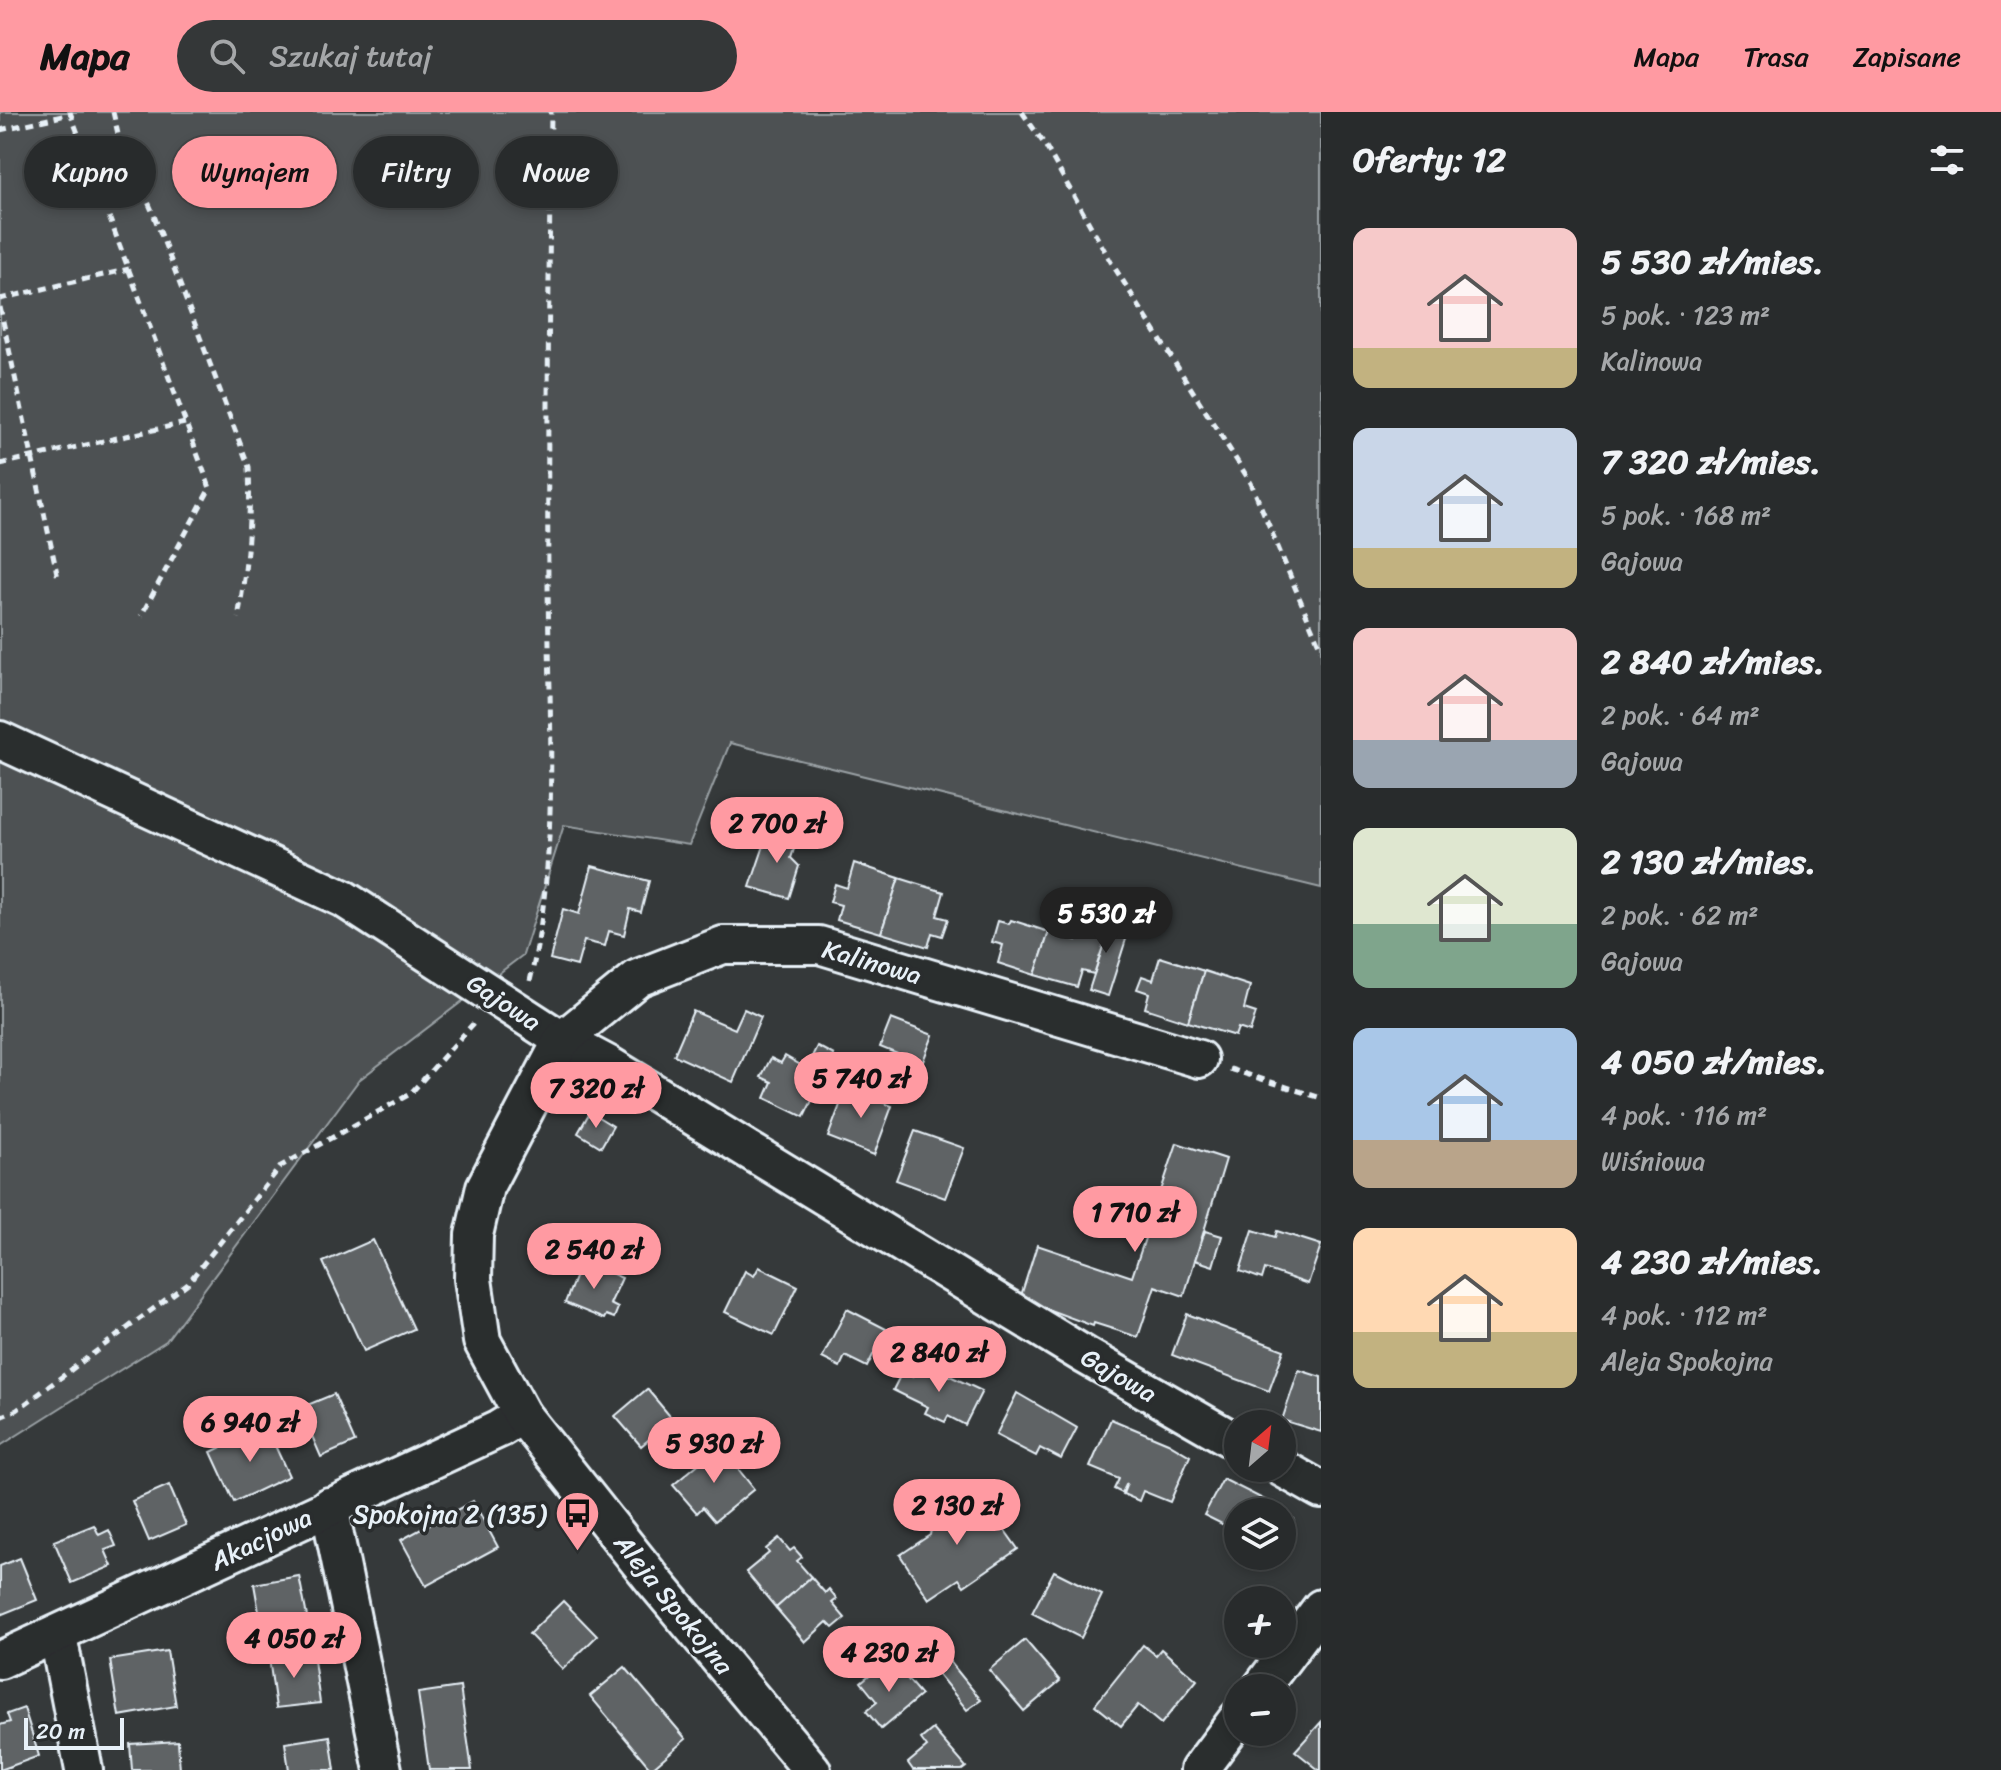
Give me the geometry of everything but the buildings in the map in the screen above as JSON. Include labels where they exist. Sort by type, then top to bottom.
[{"type":"street","name":"Gajowa","points":[[0,740],[344,899],[562,1040],[609,1065],[1086,1356],[1224,1435]]},
{"type":"street","name":"Kalinowa","points":[[562,1040],[638,978],[723,945],[819,945],[1199,1059]]},
{"type":"street","name":"Aleja Spokojna","points":[[562,1040],[485,1187],[474,1235],[473,1279],[482,1341],[522,1415],[812,1770]]},
{"type":"street","name":"Akacjowa","points":[[0,1660],[58,1636],[329,1506],[499,1429],[522,1415]]},
{"type":"street","points":[[1296,1476],[1321,1490]]},
{"type":"street","points":[[329,1506],[383,1770]]},
{"type":"street","points":[[1272,1674],[1321,1608]]},
{"type":"street","points":[[58,1636],[84,1770]]},
{"type":"street","points":[[1199,1770],[1224,1737]]},
{"type":"path","points":[[113,112],[118,134],[153,213],[249,467],[245,578],[238,618]]},
{"type":"path","points":[[522,1013],[542,930],[550,777],[547,433],[551,112]]},
{"type":"path","points":[[1022,112],[1045,145],[1111,262],[1251,483],[1321,649]]},
{"type":"path","points":[[0,130],[70,113],[210,488],[141,616]]},
{"type":"path","points":[[0,299],[129,269]]},
{"type":"path","points":[[0,307],[58,578]]},
{"type":"path","points":[[0,464],[185,423]]},
{"type":"path","points":[[0,1417],[17,1410],[188,1283],[281,1166],[410,1094],[476,1021]]},
{"type":"path","points":[[1199,1059],[1321,1098]]},
{"type":"shaded area","points":[[0,112],[1321,112],[1321,888],[730,743],[689,845],[564,825],[523,955],[359,1080],[166,1341],[0,1446]]},
{"type":"place","name":"Spokojna 2 (135)","points":[[577,1553]]}]
